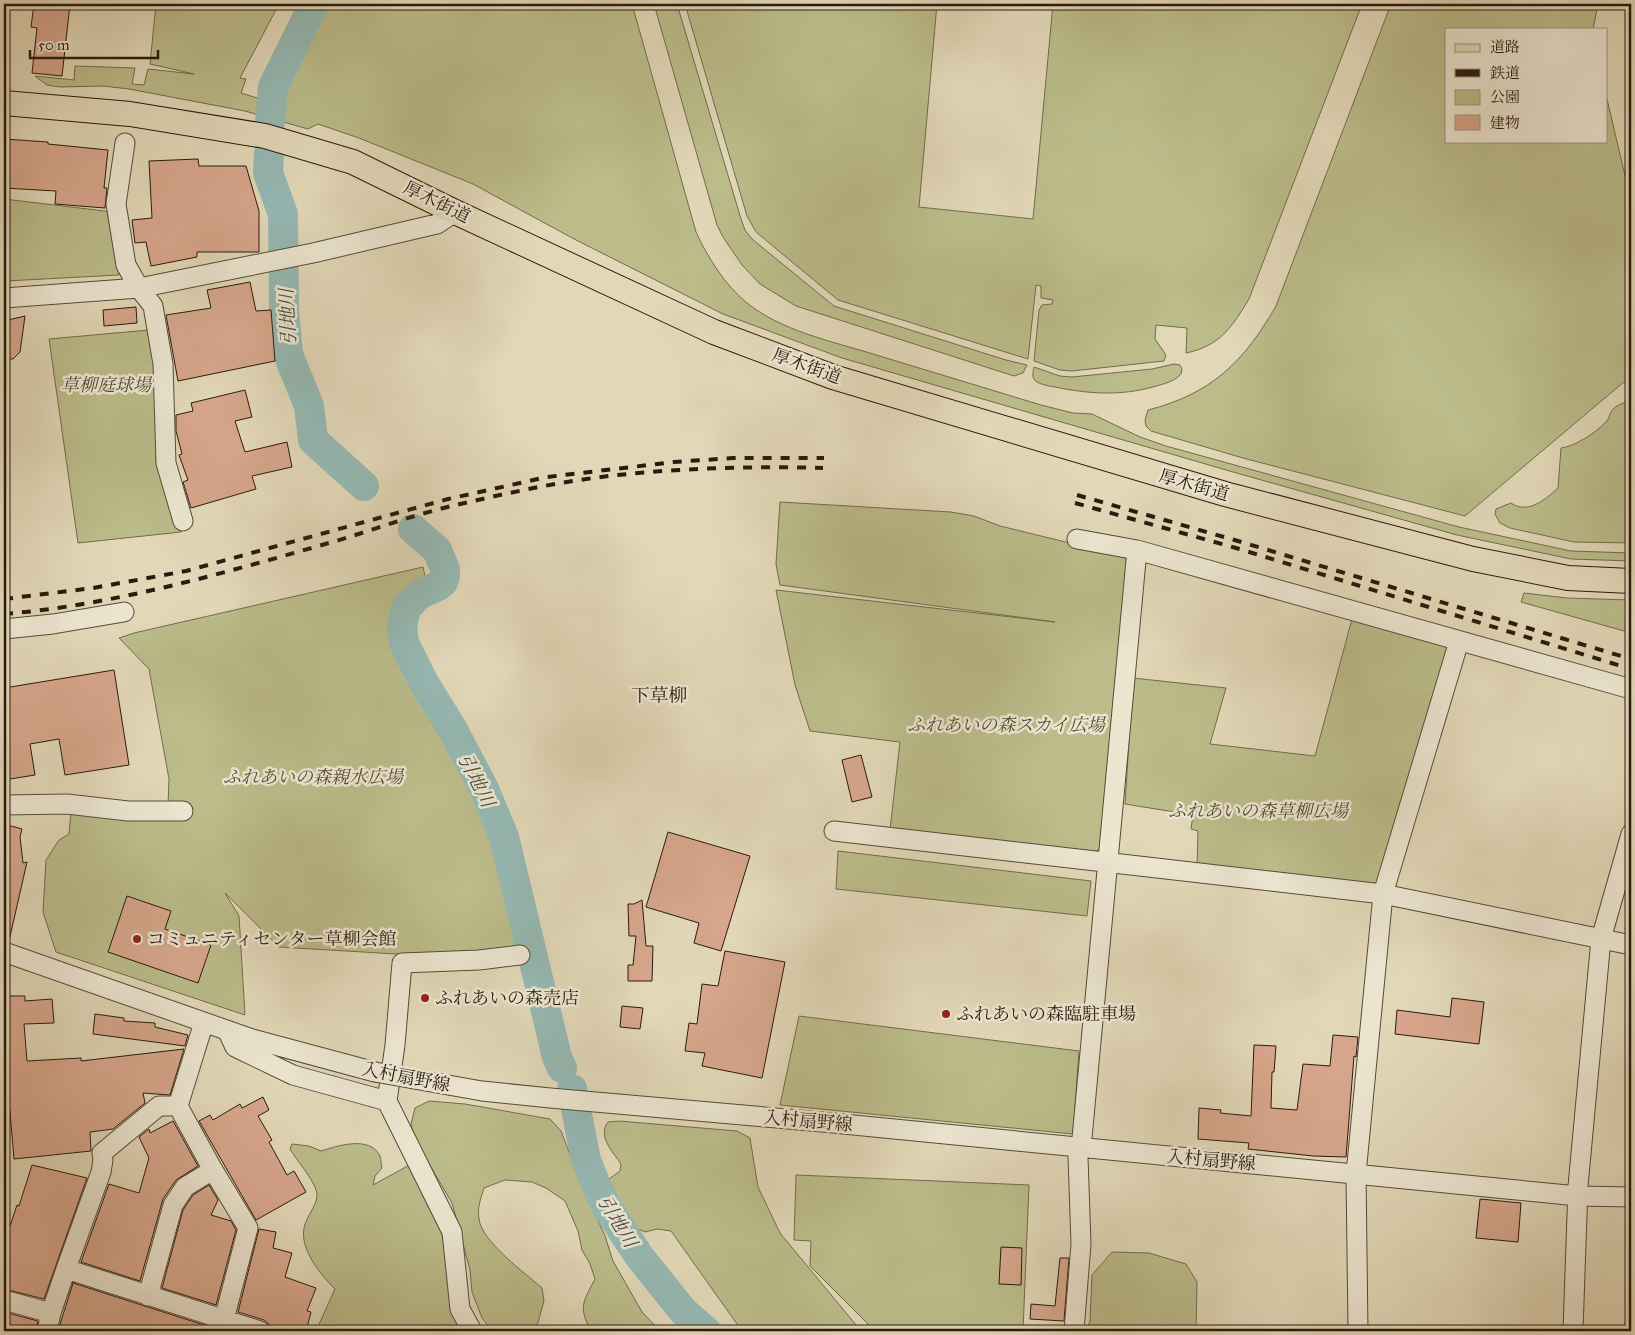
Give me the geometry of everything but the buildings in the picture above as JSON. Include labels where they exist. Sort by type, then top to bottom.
[{"type":"main road","name":"厚木街道","points":[[4,103],[130,114],[265,136],[353,162],[455,212],[714,332],[833,377],[1226,494],[1473,559],[1568,578],[1631,581]]},
{"type":"street","points":[[125,143],[116,204],[126,265],[139,288],[153,306],[163,364],[166,463],[183,521]]},
{"type":"street","points":[[4,298],[139,288],[437,224],[455,212]]},
{"type":"street","points":[[1077,539],[1137,550],[1631,689]]},
{"type":"street","points":[[1074,1331],[1081,1244],[1078,1157],[1081,1148],[1137,550]]},
{"type":"street","points":[[4,629],[53,624],[124,612]]},
{"type":"street","points":[[1358,1331],[1356,1174],[1383,894],[1459,641]]},
{"type":"street","points":[[4,805],[67,804],[128,810],[183,811]]},
{"type":"street","points":[[834,831],[1383,894],[1631,946]]},
{"type":"street","points":[[1573,1331],[1578,1196],[1601,939],[1631,834]]},
{"type":"street","name":"入村扇野線","points":[[4,952],[261,1041],[375,1072],[474,1090],[1578,1196],[1631,1198]]},
{"type":"street","points":[[472,1331],[460,1308],[452,1232],[387,1100],[395,1046],[402,963],[479,960],[520,955]]},
{"type":"street","points":[[204,1022],[178,1106],[248,1228],[223,1326]]},
{"type":"street","points":[[227,1030],[235,1047],[293,1075],[387,1100]]},
{"type":"street","points":[[4,1300],[49,1322],[101,1172],[102,1154],[160,1106],[178,1106]]},
{"type":"street","points":[[148,1296],[173,1204],[185,1187],[213,1170]]},
{"type":"street","points":[[66,1269],[148,1296],[223,1326],[260,1331]]},
{"type":"green space","points":[[156,4],[279,4],[240,78],[246,79],[241,93],[267,101],[326,4],[632,4],[696,232],[706,252],[731,288],[761,313],[791,328],[824,340],[1041,405],[1073,413],[1092,414],[1140,437],[1166,446],[1459,527],[1571,551],[1631,553],[1631,561],[1571,559],[1457,535],[842,358],[723,314],[574,239],[473,184],[359,138],[318,124],[308,129],[245,111],[129,89],[103,86],[60,87],[47,85],[35,76],[74,80],[75,66],[135,68],[132,84],[144,85],[148,69],[194,74],[150,64]]},
{"type":"green space","points":[[654,4],[677,4],[741,219],[745,230],[752,239],[834,306],[1027,365],[1023,373],[1014,376],[796,306],[760,284],[742,265],[717,225]]},
{"type":"green space","points":[[685,4],[937,4],[919,207],[1033,219],[1053,4],[1362,4],[1249,299],[1231,327],[1208,346],[1186,353],[1187,328],[1156,325],[1155,339],[1166,355],[1164,361],[1072,371],[1060,370],[1034,361],[1039,310],[1042,305],[1052,304],[1053,300],[1041,298],[1041,286],[1036,285],[1028,359],[838,300],[756,232],[747,216]]},
{"type":"green space","points":[[1391,4],[1598,4],[1593,28],[1445,28],[1445,142],[1608,142],[1608,103],[1631,201],[1631,376],[1465,516],[1243,458],[1151,431],[1146,426],[1145,420],[1148,410],[1190,395],[1224,373],[1251,344],[1276,306]]},
{"type":"green space","points":[[4,199],[113,212],[119,275],[6,281],[4,272]]},
{"type":"green space","name":"草柳庭球場","points":[[149,330],[158,399],[156,462],[181,532],[78,543],[49,339]]},
{"type":"green space","points":[[1174,364],[1180,365],[1182,369],[1181,374],[1172,381],[1129,392],[1104,393],[1080,391],[1046,385],[1035,381],[1033,378],[1034,367],[1060,376],[1072,377],[1152,369]]},
{"type":"green space","points":[[1631,400],[1631,543],[1574,542],[1510,528],[1500,523],[1495,514],[1496,509],[1511,503],[1524,507],[1536,504],[1558,488],[1561,448],[1573,445],[1591,435],[1606,422],[1615,408]]},
{"type":"green space","name":"ふれあいの森スカイ広場","points":[[780,502],[951,512],[974,516],[1000,526],[1123,556],[1128,563],[1103,846],[1091,855],[890,830],[900,742],[810,731],[795,685],[776,590],[1055,622],[780,585],[776,564]]},
{"type":"green space","name":"ふれあいの森親水広場","points":[[423,567],[426,580],[413,622],[415,655],[488,817],[521,949],[413,955],[279,947],[225,893],[239,916],[245,1015],[56,952],[43,912],[46,860],[59,840],[69,834],[71,812],[168,805],[169,779],[149,669],[119,638]]},
{"type":"green space","points":[[1524,593],[1567,598],[1631,600],[1631,633],[1521,602]]},
{"type":"green space","name":"ふれあいの森草柳広場","points":[[1352,619],[1450,645],[1379,886],[1197,867],[1198,831],[1191,829],[1193,815],[1125,804],[1133,678],[1226,688],[1210,744],[1315,756]]},
{"type":"green space","points":[[838,851],[1091,881],[1087,916],[836,889]]},
{"type":"green space","points":[[799,1016],[1079,1051],[1073,1134],[780,1105]]},
{"type":"green space","points":[[429,1101],[465,1104],[550,1119],[561,1131],[605,1236],[613,1261],[642,1312],[660,1331],[591,1331],[583,1310],[587,1293],[595,1279],[590,1264],[582,1250],[578,1231],[565,1201],[546,1188],[532,1182],[505,1180],[484,1188],[479,1207],[479,1219],[482,1228],[496,1247],[515,1266],[542,1288],[544,1301],[537,1326],[543,1331],[492,1331],[482,1318],[472,1292],[470,1270],[452,1203],[415,1140],[411,1124],[415,1108]]},
{"type":"green space","points":[[619,1121],[737,1131],[750,1138],[758,1187],[780,1233],[861,1331],[742,1331],[671,1231],[657,1229],[645,1232],[629,1225],[610,1193],[609,1179],[620,1171],[621,1164],[607,1144],[604,1133],[608,1122]]},
{"type":"green space","points":[[292,1144],[309,1146],[321,1151],[353,1144],[369,1146],[380,1156],[382,1168],[375,1176],[373,1185],[413,1163],[446,1231],[468,1331],[316,1331],[335,1289],[312,1261],[305,1245],[304,1228],[317,1196],[314,1185],[290,1149]]},
{"type":"green space","points":[[796,1175],[1029,1185],[1023,1331],[875,1331],[810,1266],[811,1241],[794,1240]]},
{"type":"green space","points":[[1112,1252],[1149,1253],[1186,1264],[1197,1282],[1196,1331],[1086,1331],[1090,1321],[1092,1275]]},
{"type":"waterway","name":"引地川","points":[[270,122],[273,87],[314,4]]},
{"type":"waterway","name":"引地川","points":[[269,154],[268,173],[283,214],[284,311],[288,354],[309,406],[313,440],[364,486]]},
{"type":"waterway","name":"引地川","points":[[413,529],[437,550],[445,569],[445,576],[443,582],[420,594],[406,608],[402,626],[404,643],[424,683],[453,730],[484,789],[504,837],[557,1057],[562,1068]]},
{"type":"waterway","name":"引地川","points":[[572,1089],[586,1160],[606,1206],[639,1256],[683,1311],[706,1331]]},
{"type":"railway","points":[[4,599],[93,588],[186,571],[448,499],[547,477],[674,462],[733,458],[824,458]]},
{"type":"railway","points":[[4,614],[88,603],[171,586],[336,541],[441,509],[494,496],[590,478],[689,469],[823,468]]},
{"type":"railway","points":[[1077,495],[1238,541],[1631,659]]},
{"type":"railway","points":[[1075,503],[1236,548],[1631,669]]},
{"type":"place","name":"コミュニティセンター草柳会館","points":[[137,939]]},
{"type":"place","name":"ふれあいの森売店","points":[[425,998]]},
{"type":"place","name":"ふれあいの森臨駐車場","points":[[946,1014]]},
{"type":"district","name":"下草柳","points":[[659,695]]}]
